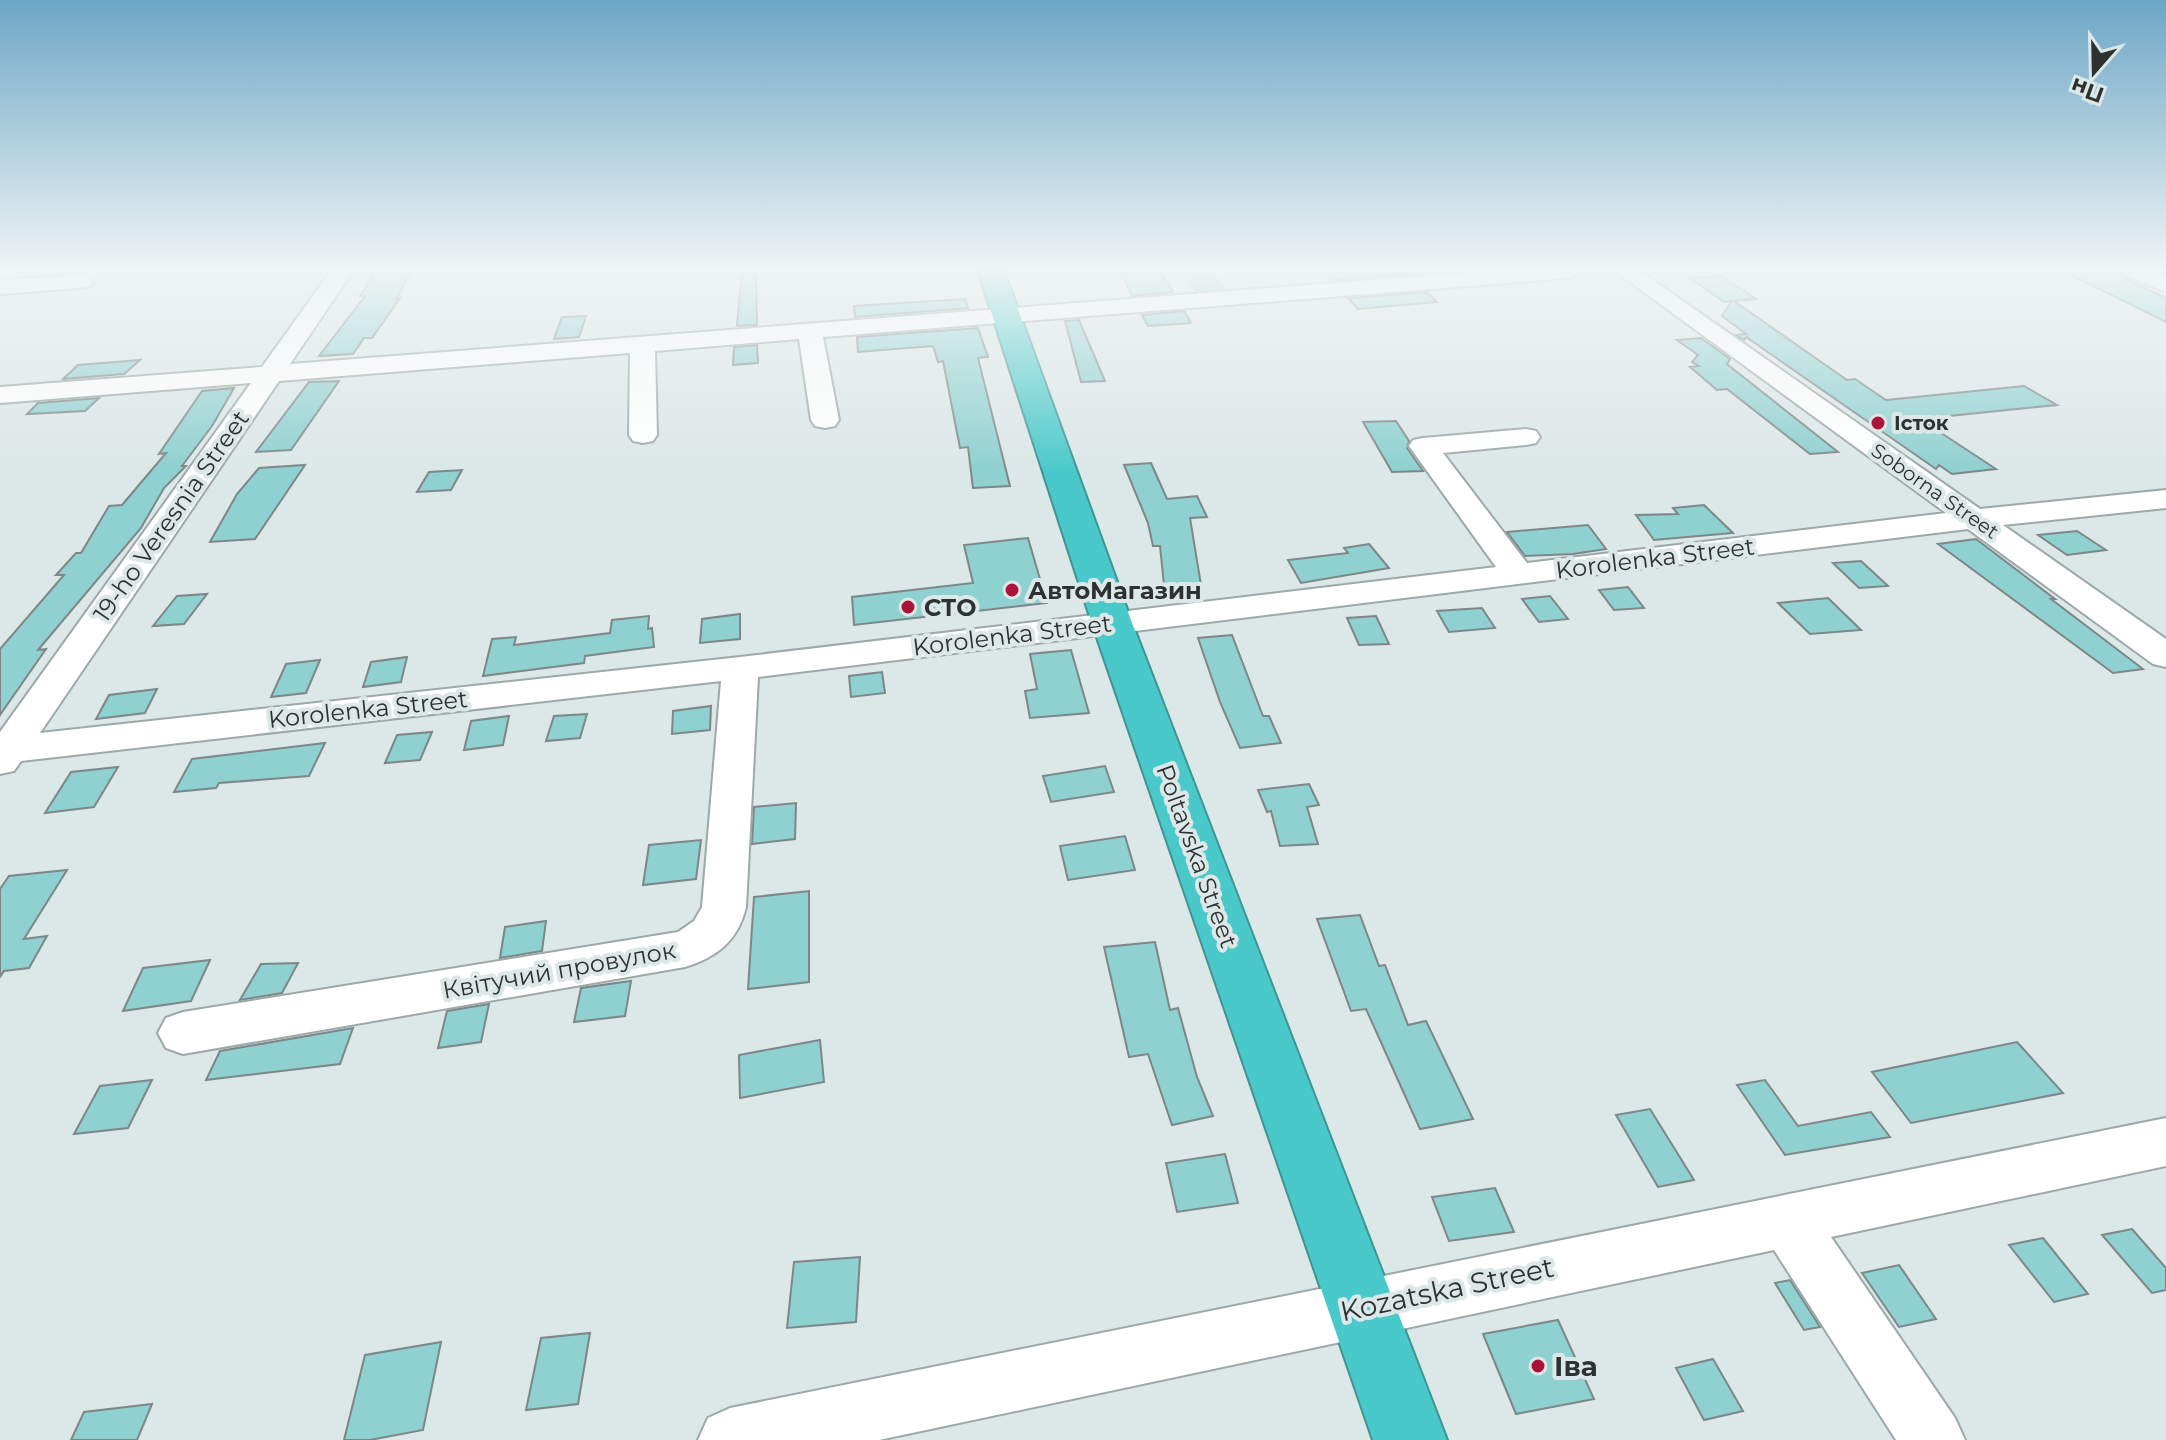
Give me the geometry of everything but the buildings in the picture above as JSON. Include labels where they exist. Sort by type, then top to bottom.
[{"type":"highway","name":"Poltavska Street","points":[[1014,338],[1112,623],[1410,1440]]},
{"type":"street","name":"19-ho Veresnia Street","points":[[3,753],[294,338]]},
{"type":"street","points":[[0,395],[712,338]]},
{"type":"street","points":[[811,338],[825,420]]},
{"type":"street","name":"Soborna Street","points":[[1721,338],[2166,656]]},
{"type":"street","points":[[642,344],[643,435]]},
{"type":"street","points":[[1519,575],[1423,446],[1526,437]]},
{"type":"street","name":"Korolenka Street","points":[[3,753],[740,668],[1975,519],[2166,499]]},
{"type":"street","name":"Квітучий провулок","points":[[183,1033],[685,949],[704,941],[722,920],[724,907],[740,668]]},
{"type":"street","name":"Kozatska Street","points":[[730,1440],[892,1424],[1362,1307],[2166,1142]]},
{"type":"street","points":[[1786,1219],[1933,1440]]},
{"type":"place","name":"Істок","points":[[1878,423]]},
{"type":"place","name":"АвтоМагазин","points":[[1012,590]]},
{"type":"place","name":"СТО","points":[[908,607]]},
{"type":"place","name":"Іва","points":[[1538,1366]]}]
